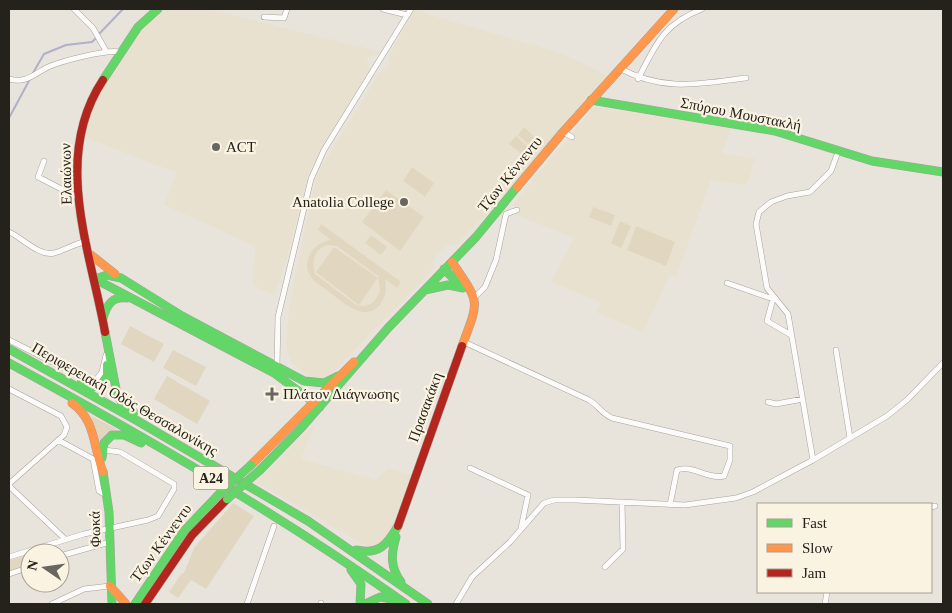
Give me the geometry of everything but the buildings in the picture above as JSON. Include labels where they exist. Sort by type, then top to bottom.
[{"type":"main road","name":"Ελαιώνων","points":[[105,332],[79,198],[77,156],[83,120],[95,93],[136,28],[158,9]]},
{"type":"main road","name":"Τζων Κέννεντυ","points":[[140,602],[184,531],[198,514],[319,399],[452,262],[492,219],[562,132],[674,9]]},
{"type":"main road","name":"Σπύρου Μουστακλή","points":[[591,100],[782,133],[838,152],[878,162],[943,172]]},
{"type":"main road","points":[[89,251],[104,268],[182,316],[293,375],[307,382],[320,384],[338,376]]},
{"type":"main road","points":[[452,262],[474,295]]},
{"type":"main road","points":[[444,269],[463,288],[474,295]]},
{"type":"main road","points":[[95,279],[107,275],[121,278]]},
{"type":"main road","points":[[95,279],[274,373],[319,399]]},
{"type":"main road","points":[[423,291],[448,285],[463,288]]},
{"type":"main road","name":"Πρασακάκη","points":[[398,526],[475,311],[474,295]]},
{"type":"main road","points":[[103,318],[106,307],[112,300],[122,297],[131,299]]},
{"type":"main road","points":[[12,351],[93,387],[101,385],[106,380],[105,332]]},
{"type":"main road","points":[[105,332],[119,399],[129,410],[204,460]]},
{"type":"main road","name":"Περιφερειακή Οδός Θεσσαλονίκης","points":[[12,351],[204,460],[346,546],[428,604]]},
{"type":"main road","name":"Τζων Κέννεντυ","points":[[140,602],[209,515],[260,470],[320,407],[319,399],[338,376],[363,354]]},
{"type":"main road","name":"Περιφερειακή Οδός Θεσσαλονίκης","points":[[9,363],[188,464],[340,558],[406,604]]},
{"type":"main road","points":[[16,367],[87,415],[102,472]]},
{"type":"main road","points":[[293,375],[319,399]]},
{"type":"main road","points":[[102,472],[102,450],[104,442],[109,436],[124,435],[188,464]]},
{"type":"main road","name":"Φωκά","points":[[102,472],[107,496],[110,528],[110,586],[116,604]]},
{"type":"main road","points":[[346,546],[364,552],[379,551],[387,546],[398,526]]},
{"type":"main road","points":[[398,526],[392,549],[392,564],[398,580],[405,587]]},
{"type":"main road","points":[[340,558],[360,582],[362,594],[360,604]]},
{"type":"main road","points":[[365,604],[380,597],[406,604]]},
{"type":"main road","points":[[114,599],[140,602]]},
{"type":"main road","points":[[114,599],[126,604]]},
{"type":"street","points":[[74,9],[93,28],[106,51]]},
{"type":"street","points":[[264,18],[284,18],[287,9]]},
{"type":"street","points":[[383,9],[407,15]]},
{"type":"street","points":[[277,366],[278,317],[310,178],[326,146],[411,9]]},
{"type":"street","points":[[638,78],[653,51],[671,25],[702,9]]},
{"type":"street","points":[[9,79],[26,80],[51,66],[106,51],[120,52]]},
{"type":"street","points":[[620,68],[638,78],[674,86],[746,78]]},
{"type":"street","points":[[562,132],[572,137]]},
{"type":"street","points":[[813,460],[787,312],[770,294],[766,284],[756,218],[759,212],[770,202],[787,196],[810,192],[831,170],[838,152]]},
{"type":"street","points":[[44,161],[38,176],[79,198]]},
{"type":"street","name":"Πρασακάκη","points":[[474,295],[485,287],[496,260],[506,214],[517,210]]},
{"type":"street","points":[[9,232],[46,253],[56,253],[70,245],[87,241]]},
{"type":"street","points":[[727,283],[773,299],[767,321],[791,335]]},
{"type":"street","points":[[9,340],[90,381],[98,379],[101,375],[106,355]]},
{"type":"street","points":[[464,342],[589,400],[600,411],[612,418],[730,446],[730,460],[724,476],[718,477],[691,470],[678,470],[670,505]]},
{"type":"street","points":[[836,350],[850,438]]},
{"type":"street","points":[[456,604],[472,577],[544,503],[554,500],[670,505],[704,504],[736,498],[753,492],[813,460],[894,411],[943,363]]},
{"type":"street","points":[[9,389],[64,420],[66,432],[9,485],[65,539]]},
{"type":"street","points":[[768,402],[776,404],[803,399]]},
{"type":"street","points":[[58,440],[93,459],[99,491],[107,496]]},
{"type":"street","points":[[9,557],[65,539],[156,518],[175,487],[174,484],[120,452],[111,449],[102,450]]},
{"type":"street","points":[[470,468],[528,495],[521,528]]},
{"type":"street","points":[[605,567],[623,549],[622,502]]},
{"type":"street","points":[[247,604],[274,526]]},
{"type":"street","points":[[70,553],[110,542]]},
{"type":"street","points":[[52,604],[79,591],[110,586]]},
{"type":"shaded area","name":"Anatolia College","points":[[167,9],[208,9],[382,52],[379,55],[368,57],[367,62],[370,69],[308,175],[286,262],[274,296],[253,285],[255,246],[164,205],[177,173],[82,136],[98,95],[126,50],[147,23]]},
{"type":"shaded area","name":"Anatolia College","points":[[414,10],[561,53],[607,75],[487,214],[455,246],[448,244],[436,257],[433,261],[434,268],[418,285],[326,379],[311,379],[291,362],[286,347],[289,306],[317,174],[380,72],[388,68],[390,54]]},
{"type":"shaded area","points":[[594,107],[731,127],[722,153],[755,159],[747,185],[711,180],[676,277],[670,275],[643,332],[596,312],[601,303],[551,282],[574,238],[517,215],[514,203]]},
{"type":"shaded area","points":[[524,127],[539,141],[533,148],[518,135]]},
{"type":"shaded area","points":[[516,136],[531,150],[525,157],[509,144]]},
{"type":"shaded area","points":[[412,167],[434,183],[425,197],[403,181]]},
{"type":"shaded area","points":[[386,190],[424,217],[400,251],[362,222]]},
{"type":"shaded area","points":[[593,207],[615,215],[611,226],[589,217]]},
{"type":"shaded area","points":[[620,221],[631,226],[621,248],[611,243]]},
{"type":"shaded area","points":[[321,224],[401,282],[397,288],[385,279],[386,292],[384,299],[374,310],[367,312],[354,309],[341,301],[315,281],[308,271],[307,265],[310,253],[319,244],[331,240],[318,230]],"holes":[[[327,245],[337,246],[378,276],[380,291],[371,304],[364,306],[356,305],[315,274],[313,265],[316,253]]]},
{"type":"shaded area","points":[[636,226],[675,242],[666,266],[627,250]]},
{"type":"shaded area","points":[[371,235],[387,247],[381,255],[365,243]]},
{"type":"shaded area","points":[[334,247],[378,278],[359,305],[316,272]]},
{"type":"shaded area","points":[[130,326],[164,344],[154,362],[121,344]]},
{"type":"shaded area","points":[[173,350],[206,367],[196,386],[163,368]]},
{"type":"shaded area","points":[[167,376],[210,401],[197,424],[154,399]]},
{"type":"shaded area","points":[[91,416],[117,429],[110,431],[99,449]]},
{"type":"shaded area","points":[[312,426],[314,427],[301,459],[376,480],[388,468],[412,475],[397,519],[384,543],[374,548],[362,544],[257,482]]},
{"type":"shaded area","points":[[233,503],[254,516],[206,589],[191,580],[178,598],[169,592],[182,573],[184,573],[194,548]]},
{"type":"shaded area","points":[[20,557],[20,569],[9,573],[9,561]]},
{"type":"waterway","points":[[99,34],[123,9]]},
{"type":"waterway","points":[[33,73],[44,54],[66,45],[92,42],[96,38]]},
{"type":"waterway","points":[[9,118],[30,79]]},
{"type":"traffic: fast","points":[[103,80],[138,27],[158,9]]},
{"type":"traffic: fast","points":[[591,100],[775,131],[872,161],[943,172]]},
{"type":"traffic: fast","points":[[260,470],[302,427],[388,328],[476,237],[517,187]]},
{"type":"traffic: fast","points":[[444,269],[462,287]]},
{"type":"traffic: fast","points":[[95,279],[107,275],[121,278],[182,316],[304,381],[324,383],[338,376]]},
{"type":"traffic: fast","points":[[95,279],[274,373],[320,407]]},
{"type":"traffic: fast","points":[[425,290],[448,285],[463,288]]},
{"type":"traffic: fast","points":[[103,318],[111,302],[117,298],[127,298]]},
{"type":"traffic: fast","points":[[105,332],[117,394],[122,403],[134,412]]},
{"type":"traffic: fast","points":[[9,349],[136,420],[308,521],[428,604]]},
{"type":"traffic: fast","points":[[9,363],[111,419],[211,478],[310,539],[406,604]]},
{"type":"traffic: fast","points":[[81,383],[93,387],[101,385],[107,376],[107,365]]},
{"type":"traffic: fast","points":[[102,458],[104,443],[112,435],[124,435],[141,443]]},
{"type":"traffic: fast","points":[[220,493],[251,465]]},
{"type":"traffic: fast","points":[[227,499],[260,470]]},
{"type":"traffic: fast","points":[[103,472],[109,512],[112,604]]},
{"type":"traffic: fast","points":[[135,604],[184,531],[220,493]]},
{"type":"traffic: fast","points":[[356,550],[371,551],[382,547],[398,526]]},
{"type":"traffic: fast","points":[[396,537],[392,560],[401,582]]},
{"type":"traffic: fast","points":[[351,570],[361,584],[360,604]]},
{"type":"traffic: fast","points":[[365,604],[380,597],[397,600]]},
{"type":"traffic: slow","points":[[517,187],[563,132],[674,9]]},
{"type":"traffic: slow","points":[[91,255],[115,274]]},
{"type":"traffic: slow","points":[[452,262],[468,286],[474,302],[472,319],[462,346]]},
{"type":"traffic: slow","points":[[251,465],[354,362]]},
{"type":"traffic: slow","points":[[72,403],[86,417],[93,434],[103,472]]},
{"type":"traffic: slow","points":[[110,586],[126,604]]},
{"type":"traffic: jam","points":[[103,80],[88,110],[80,140],[77,172],[84,236],[105,332]]},
{"type":"traffic: jam","points":[[398,526],[462,346]]},
{"type":"traffic: jam","points":[[145,604],[192,535],[227,499]]},
{"type":"place","name":"ACT","points":[[216,147]]},
{"type":"place","name":"Anatolia College","points":[[404,202]]},
{"type":"place","name":"Πλάτον Διάγνωσης","points":[[272,394]]}]
